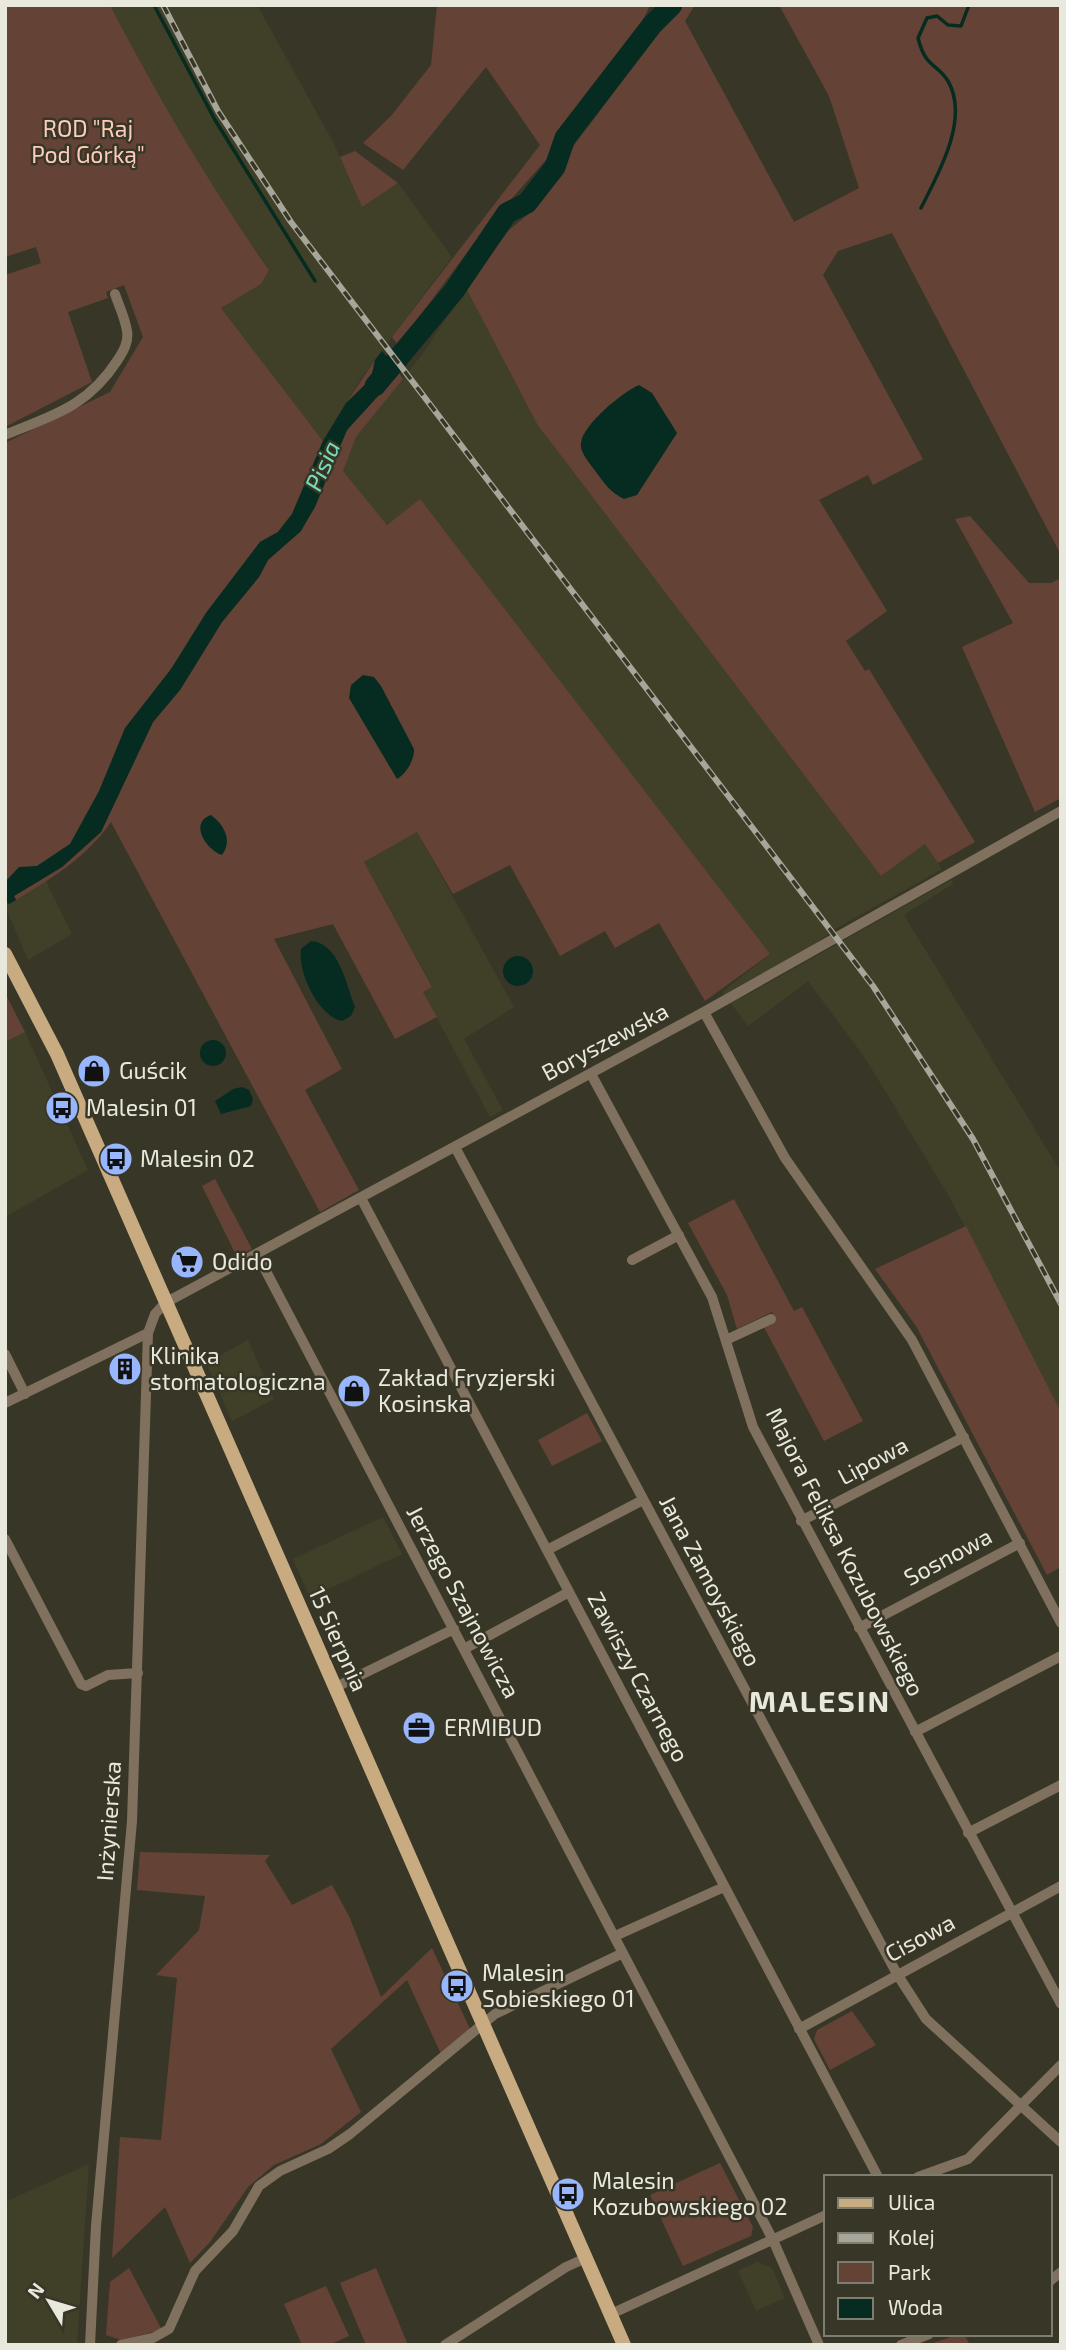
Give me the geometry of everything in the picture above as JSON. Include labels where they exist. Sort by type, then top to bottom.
[{"type":"main road","name":"15 Sierpnia","points":[[5,954],[44,1027],[624,2345]]},
{"type":"street","points":[[5,435],[70,408],[93,393],[105,379],[124,351],[127,340],[115,294]]},
{"type":"street","name":"Boryszewska","points":[[165,1303],[704,1013],[1061,811]]},
{"type":"street","points":[[704,1013],[785,1158],[899,1319],[1061,1623]]},
{"type":"street","name":"Majora Feliksa Kozubowskiego","points":[[591,1074],[712,1297],[753,1427],[1061,2004]]},
{"type":"street","name":"Jana Zamoyskiego","points":[[455,1147],[897,1974],[926,2019],[1061,2142]]},
{"type":"street","name":"Zawiszy Czarnego","points":[[361,1198],[877,2175]]},
{"type":"street","points":[[632,1261],[679,1235]]},
{"type":"street","name":"Jerzego Szajnowicza","points":[[257,1254],[773,2240],[818,2345]]},
{"type":"street","name":"Inżynierska","points":[[90,2345],[97,2213],[132,1821],[148,1333],[155,1314],[165,1303]]},
{"type":"street","points":[[726,1340],[771,1319]]},
{"type":"street","points":[[5,1403],[148,1333]]},
{"type":"street","points":[[5,1354],[25,1394]]},
{"type":"street","name":"Lipowa","points":[[801,1521],[964,1437]]},
{"type":"street","points":[[547,1550],[643,1500]]},
{"type":"street","points":[[5,1539],[80,1684],[86,1686],[108,1675],[138,1673]]},
{"type":"street","name":"Sosnowa","points":[[859,1628],[1020,1543]]},
{"type":"street","points":[[464,1649],[569,1592]]},
{"type":"street","points":[[334,1688],[454,1629]]},
{"type":"street","points":[[915,1732],[1061,1656]]},
{"type":"street","points":[[968,1833],[1061,1786]]},
{"type":"street","points":[[615,1936],[724,1886]]},
{"type":"street","name":"Cisowa","points":[[799,2029],[1061,1886]]},
{"type":"street","points":[[121,2345],[153,2337],[169,2329],[195,2271],[233,2231],[259,2186],[280,2171],[328,2149],[350,2134],[483,2022],[623,1953]]},
{"type":"street","points":[[924,2175],[968,2159],[1061,2065]]},
{"type":"street","points":[[611,2314],[824,2216]]},
{"type":"street","points":[[445,2345],[566,2267],[586,2258]]},
{"type":"street","points":[[901,2345],[924,2336]]},
{"type":"shaded area","points":[[110,5],[257,5],[333,142],[362,206],[398,183],[452,257],[360,380],[323,441],[221,308],[261,284],[269,269],[212,188],[155,92]]},
{"type":"shaded area","points":[[466,288],[537,424],[881,876],[925,844],[942,869],[835,929],[740,999],[951,880],[954,883],[904,915],[1061,1172],[1061,1412],[950,1198],[865,1058],[808,981],[748,1026],[722,992],[769,955],[420,500],[387,525],[342,470],[356,437],[424,352]]},
{"type":"shaded area","points":[[417,832],[514,1007],[464,1039],[503,1110],[490,1117],[423,992],[432,986],[364,862]]},
{"type":"shaded area","points":[[46,881],[72,934],[28,960],[5,906]]},
{"type":"shaded area","points":[[25,1032],[88,1170],[5,1217],[5,1042]]},
{"type":"shaded area","points":[[248,1340],[274,1399],[232,1421],[206,1363]]},
{"type":"shaded area","points":[[383,1517],[402,1554],[310,1598],[293,1559]]},
{"type":"shaded area","points":[[89,2164],[77,2345],[5,2345],[5,2202]]},
{"type":"shaded area","points":[[757,2262],[772,2268],[785,2298],[756,2311],[738,2271]]},
{"type":"green space","name":"ROD \"Raj Pod Górką\"","points":[[5,5],[110,5],[185,140],[269,270],[261,284],[221,308],[323,441],[292,514],[278,532],[260,542],[206,613],[70,844],[37,866],[5,882],[5,443],[110,392],[143,337],[124,285],[106,292],[108,298],[68,312],[92,382],[5,427],[5,275],[41,263],[36,247],[5,257]]},
{"type":"green space","points":[[437,5],[650,5],[635,37],[560,136],[552,153],[483,231],[398,345],[392,337],[540,145],[486,67],[403,170],[363,143],[391,116],[431,65]]},
{"type":"green space","points":[[680,5],[695,5],[685,21],[794,222],[859,188],[829,96],[779,5],[1061,5],[1061,555],[892,233],[838,251],[823,275],[923,459],[873,485],[868,475],[819,500],[887,611],[846,641],[865,671],[869,669],[975,842],[938,863],[925,844],[881,876],[537,424],[466,288],[509,230],[538,206],[569,152]]},
{"type":"green space","points":[[355,151],[398,183],[362,207],[340,157]]},
{"type":"green space","points":[[375,360],[371,379],[346,403]]},
{"type":"green space","points":[[399,373],[403,379],[356,437],[343,471],[387,525],[420,499],[770,954],[705,1001],[659,923],[615,948],[605,931],[560,956],[510,865],[453,894],[417,832],[364,862],[432,987],[423,992],[437,1017],[395,1039],[333,924],[274,939],[342,1069],[305,1090],[359,1190],[320,1212],[111,822],[91,846],[68,866],[16,900],[14,896],[62,867],[101,832],[153,722],[180,690],[222,622],[259,577],[268,560],[301,531],[347,430]]},
{"type":"green space","points":[[970,516],[1029,583],[1051,583],[1061,578],[1061,798],[1035,812],[962,647],[1013,623],[955,519]]},
{"type":"green space","points":[[5,993],[25,1032],[5,1042]]},
{"type":"green space","points":[[215,1179],[252,1249],[237,1257],[202,1186]]},
{"type":"green space","points":[[734,1199],[794,1311],[802,1307],[863,1421],[824,1441],[764,1327],[776,1320],[772,1312],[737,1329],[727,1295],[688,1223]]},
{"type":"green space","points":[[966,1226],[1061,1412],[1061,1567],[1047,1575],[916,1326],[875,1269]]},
{"type":"green space","points":[[587,1413],[602,1441],[552,1466],[538,1440]]},
{"type":"green space","points":[[140,1852],[270,1855],[265,1861],[292,1905],[332,1885],[349,1916],[381,1997],[432,1948],[470,2029],[441,2054],[407,1980],[331,2049],[361,2112],[321,2144],[274,2165],[248,2187],[210,2242],[190,2263],[165,2207],[112,2258],[120,2137],[161,2140],[177,1978],[156,1975],[199,1930],[205,1896],[137,1890]]},
{"type":"green space","points":[[852,2011],[876,2045],[830,2070],[814,2039],[817,2030]]},
{"type":"green space","points":[[720,2163],[753,2227],[751,2236],[683,2266],[650,2195]]},
{"type":"green space","points":[[129,2268],[162,2330],[121,2340],[106,2335],[110,2282]]},
{"type":"green space","points":[[376,2268],[408,2345],[366,2345],[340,2283]]},
{"type":"green space","points":[[326,2286],[349,2336],[329,2345],[302,2345],[284,2304]]},
{"type":"green space","points":[[954,2336],[965,2336],[970,2345],[933,2343]]},
{"type":"water","points":[[382,351],[399,373],[347,430],[315,507],[301,531],[268,560],[259,577],[222,622],[180,690],[153,722],[101,832],[62,867],[14,896],[16,900],[9,904],[5,901],[5,882],[19,867],[37,866],[70,844],[99,791],[125,728],[171,669],[206,613],[260,542],[278,532],[292,514],[323,441],[346,403],[371,379],[375,360]]},
{"type":"water","points":[[639,385],[652,393],[677,433],[637,495],[624,499],[602,480],[584,454],[581,443],[583,435],[596,418],[623,394]]},
{"type":"water","points":[[363,675],[374,677],[381,686],[414,749],[409,766],[397,779],[349,698],[351,685]]},
{"type":"water","points":[[211,815],[226,833],[227,844],[222,855],[211,848],[200,830],[204,819]]},
{"type":"water","points":[[311,941],[321,943],[328,949],[345,977],[355,1007],[351,1016],[342,1021],[325,1011],[306,981],[301,949]]},
{"type":"water","points":[[518,956],[524,957],[532,965],[532,977],[524,985],[518,986],[512,985],[504,977],[503,971],[504,965],[512,957]]},
{"type":"water","points":[[213,1040],[222,1044],[226,1053],[222,1062],[213,1066],[204,1062],[200,1053],[204,1044]]},
{"type":"water","points":[[242,1087],[249,1090],[253,1099],[251,1106],[221,1114],[215,1101],[233,1089]]},
{"type":"waterway","points":[[154,5],[215,120],[315,281]]},
{"type":"waterway","name":"Pisia","points":[[375,386],[454,291],[507,213],[527,203],[555,167],[565,138],[652,25],[672,5]]},
{"type":"waterway","points":[[921,208],[943,163],[954,129],[955,112],[954,96],[948,81],[924,55],[918,38],[927,18],[937,16],[948,25],[961,26],[969,5]]},
{"type":"railway","points":[[163,5],[218,111],[291,222],[873,986],[973,1139],[1061,1304]]},
{"type":"place","name":"Guścik","points":[[94,1071]]},
{"type":"place","name":"Malesin 01","points":[[62,1108]]},
{"type":"place","name":"Malesin 02","points":[[116,1159]]},
{"type":"place","name":"Odido","points":[[187,1262]]},
{"type":"place","name":"Klinika stomatologiczna","points":[[125,1369]]},
{"type":"place","name":"Zakład Fryzjerski Kosinska","points":[[354,1391]]},
{"type":"place","name":"ERMIBUD","points":[[419,1728]]},
{"type":"place","name":"Malesin Sobieskiego 01","points":[[457,1986]]},
{"type":"place","name":"Malesin Kozubowskiego 02","points":[[568,2194]]},
{"type":"district","name":"MALESIN","points":[[820,1702]]}]
